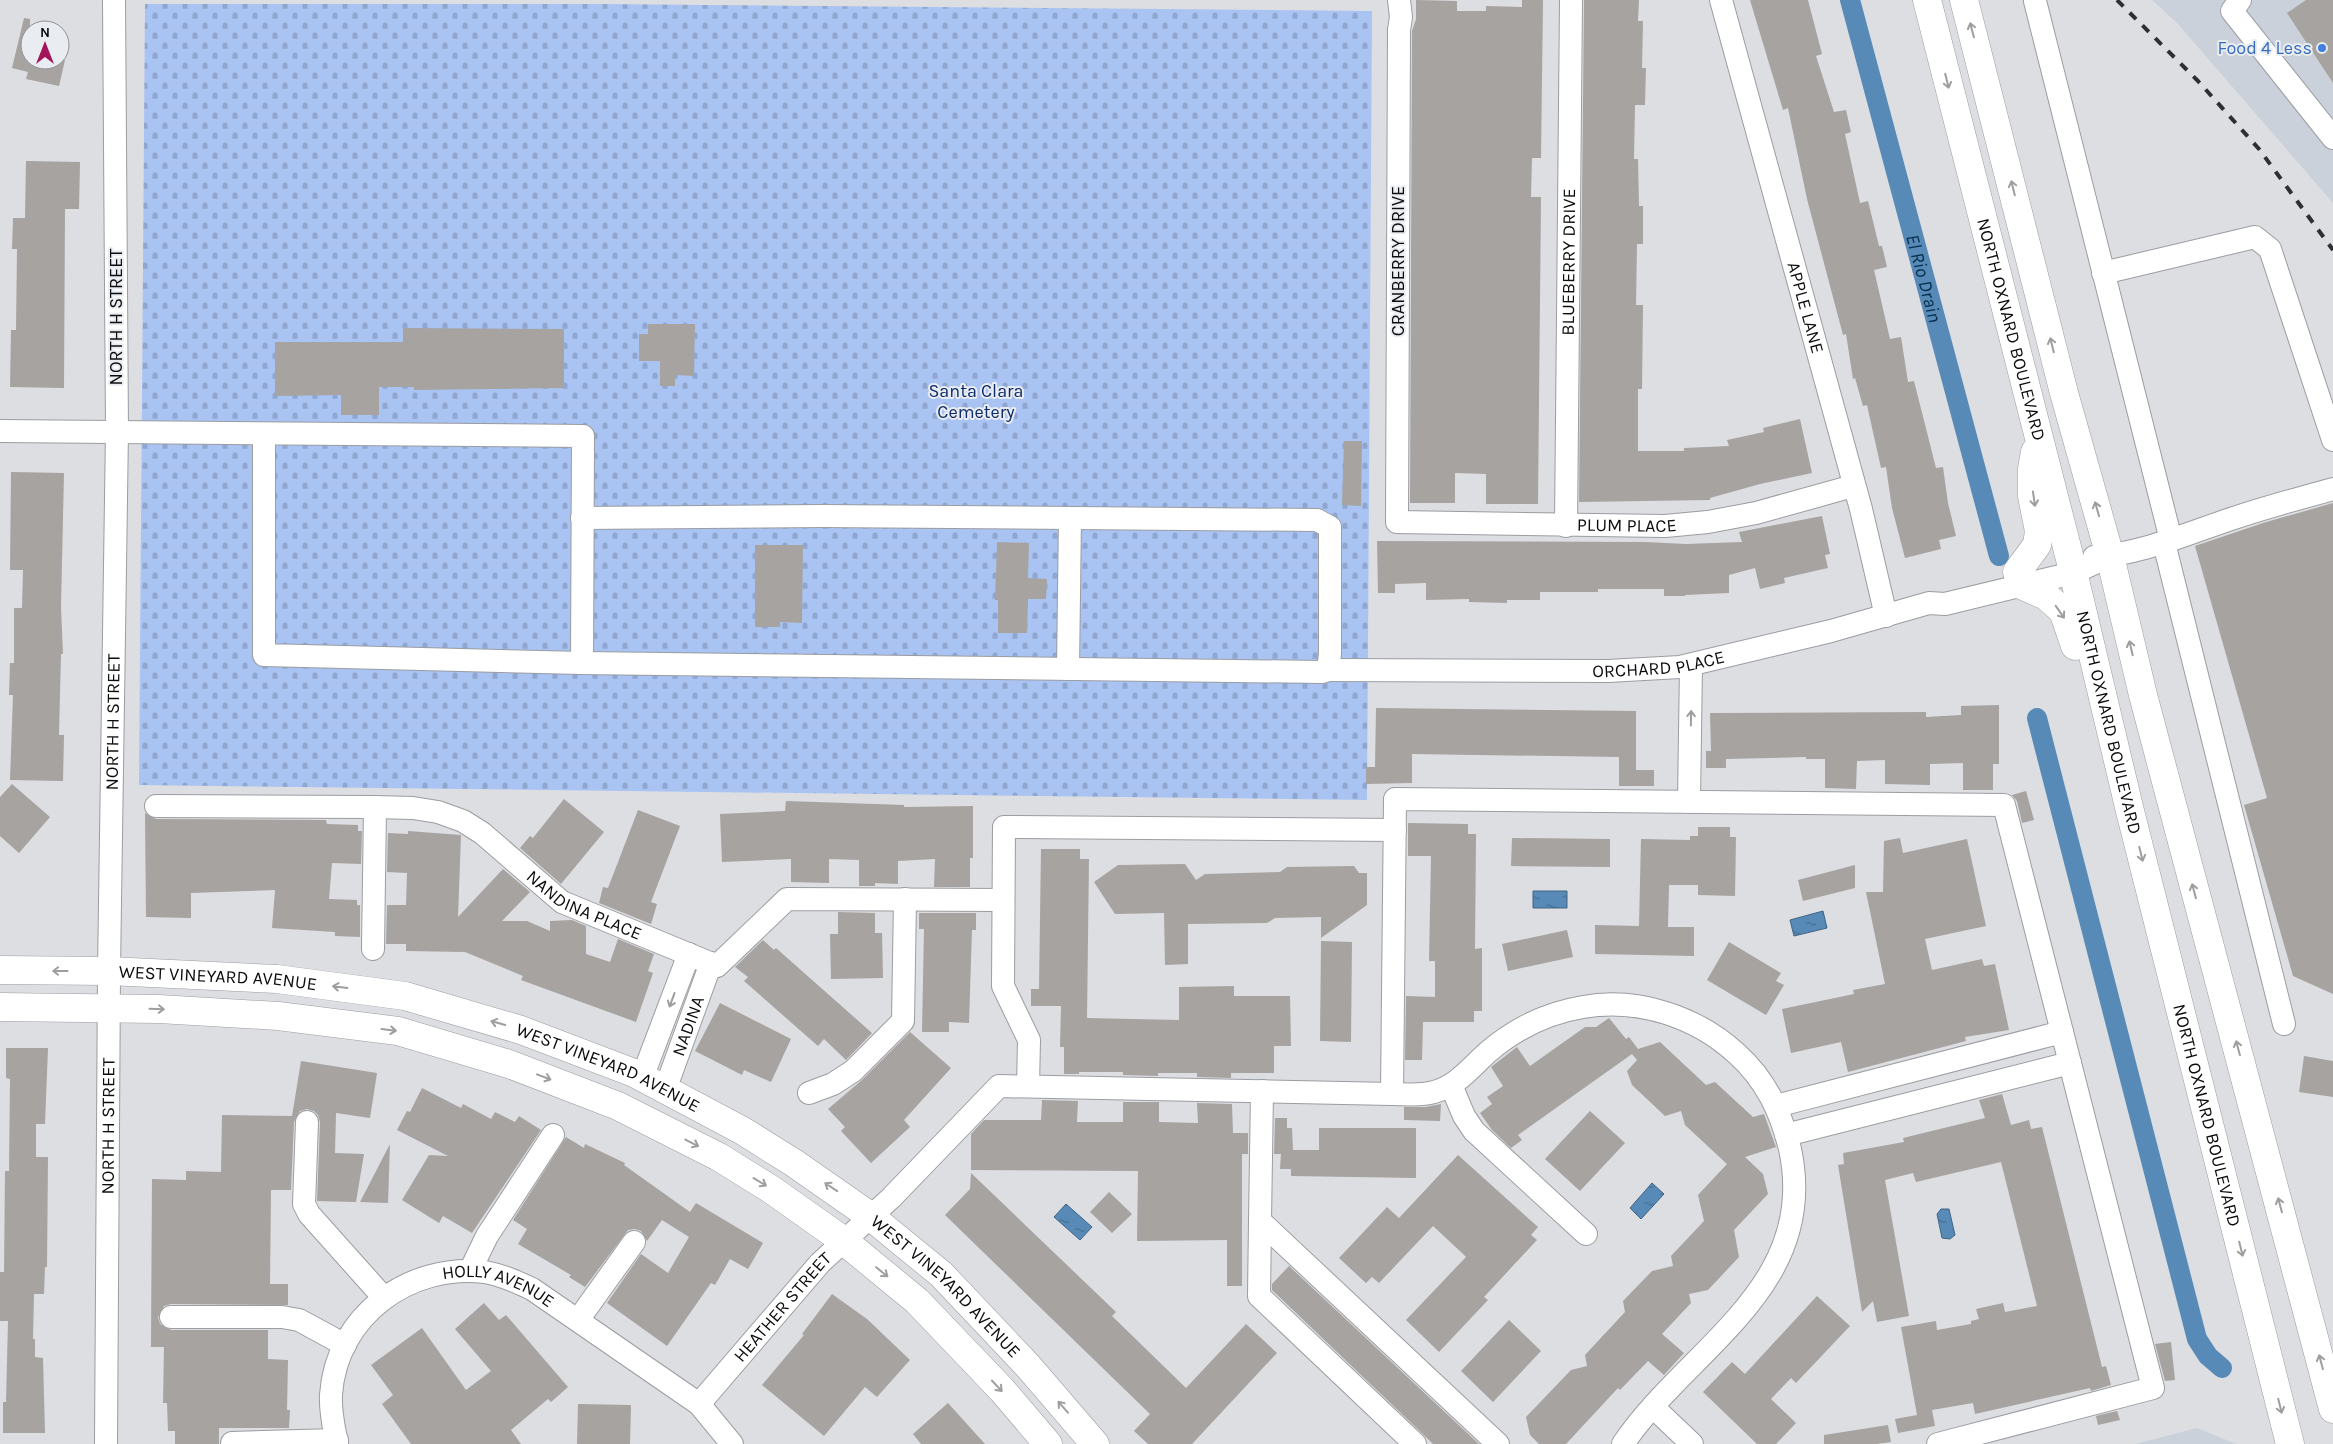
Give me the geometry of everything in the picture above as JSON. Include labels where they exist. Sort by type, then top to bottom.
[{"type":"main road","name":"NORTH OXNARD BOULEVARD","points":[[1927,0],[2072,566],[2129,806],[2290,1444]]},
{"type":"main road","name":"NORTH OXNARD BOULEVARD","points":[[1964,0],[2064,392],[2110,556],[2145,705],[2333,1409]]},
{"type":"main road","points":[[2038,434],[2032,469],[2032,496],[2039,531],[2037,546],[2019,578],[2046,596],[2063,612],[2129,806]]},
{"type":"main road","name":"WEST VINEYARD AVENUE","points":[[0,970],[109,971],[277,979],[405,996],[521,1030],[654,1084],[750,1135],[870,1216],[948,1281],[1028,1366],[1095,1444]]},
{"type":"main road","name":"WEST VINEYARD AVENUE","points":[[0,1007],[109,1007],[278,1016],[398,1031],[509,1064],[618,1106],[718,1157],[772,1190],[844,1241],[917,1301],[1002,1390],[1048,1444]]},
{"type":"street","name":"NORTH H STREET","points":[[106,1444],[109,971],[117,431],[114,0]]},
{"type":"street","name":"CRANBERRY DRIVE","points":[[1396,522],[1399,30],[1401,17],[1399,0]]},
{"type":"street","name":"BLUEBERRY DRIVE","points":[[1566,526],[1571,0]]},
{"type":"street","name":"APPLE LANE","points":[[1721,0],[1853,486],[1861,509],[1886,616]]},
{"type":"street","points":[[2240,0],[2232,11],[2333,138]]},
{"type":"street","points":[[2034,1],[2103,273],[2284,1024]]},
{"type":"street","points":[[2103,273],[2255,237],[2270,249],[2333,440]]},
{"type":"street","points":[[0,431],[117,431],[264,435],[314,432],[583,436],[582,663]]},
{"type":"street","name":"ORCHARD PLACE","points":[[264,435],[264,654],[582,663],[1322,672],[1328,670],[1608,671],[1684,666],[1886,616],[1929,603],[1945,604],[2019,578],[2167,542],[2234,518],[2333,489]]},
{"type":"street","name":"PLUM PLACE","points":[[1396,522],[1665,526],[1708,522],[1756,513],[1853,486]]},
{"type":"street","points":[[582,518],[822,516],[1309,519],[1327,524],[1331,531],[1330,654],[1328,670]]},
{"type":"street","points":[[1068,669],[1070,518]]},
{"type":"street","points":[[1682,802],[1684,666]]},
{"type":"street","points":[[1392,1094],[1395,799],[2004,805],[2153,1388],[1938,1444]]},
{"type":"street","name":"NANDINA PLACE","points":[[156,806],[376,807],[412,808],[438,812],[463,821],[482,833],[562,902],[711,963]]},
{"type":"street","points":[[373,949],[376,807]]},
{"type":"street","points":[[1028,1086],[1029,1040],[1003,986],[1004,827],[1395,830]]},
{"type":"street","points":[[711,963],[717,966],[787,899],[1003,900]]},
{"type":"street","points":[[809,1093],[833,1084],[853,1071],[903,1021],[905,899]]},
{"type":"street","name":"NADINA","points":[[654,1084],[689,954]]},
{"type":"street","name":"NADINA","points":[[654,1084],[711,963]]},
{"type":"street","points":[[1586,1234],[1474,1131],[1464,1116],[1451,1085],[1504,1039],[1543,1018],[1586,1006],[1630,1005],[1673,1015],[1713,1034],[1747,1063],[1762,1081],[1776,1106],[1792,1162],[1793,1206],[1783,1249],[1763,1288],[1725,1333],[1653,1407],[1623,1444]]},
{"type":"street","points":[[1776,1106],[2062,1032]]},
{"type":"street","points":[[1786,1136],[2070,1063]]},
{"type":"street","name":"HEATHER STREET","points":[[700,1404],[820,1263],[891,1198],[999,1086],[1392,1094],[1432,1093],[1451,1085]]},
{"type":"street","points":[[1262,1092],[1259,1296],[1415,1444]]},
{"type":"street","points":[[307,1122],[304,1204],[309,1214],[384,1298]]},
{"type":"street","points":[[470,1271],[487,1236],[553,1134]]},
{"type":"street","points":[[1260,1221],[1498,1444]]},
{"type":"street","points":[[578,1320],[634,1242]]},
{"type":"street","name":"HOLLY AVENUE","points":[[337,1442],[332,1421],[331,1395],[336,1369],[345,1344],[358,1322],[384,1298],[418,1279],[439,1273],[470,1271],[501,1276],[524,1285],[578,1320],[700,1404],[732,1444]]},
{"type":"street","points":[[171,1318],[282,1318],[300,1320],[345,1344]]},
{"type":"street","points":[[1653,1407],[1692,1444]]},
{"type":"street","points":[[232,1443],[337,1442]]},
{"type":"shaded area","points":[[2152,0],[2333,0],[2333,203],[2177,23]]},
{"type":"shaded area","points":[[2197,1428],[2236,1444],[2135,1444]]},
{"type":"green space","name":"Santa Clara Cemetery","points":[[145,4],[600,4],[1372,11],[1367,800],[139,785]]},
{"type":"water","points":[[1533,891],[1567,891],[1567,908],[1533,908]]},
{"type":"water","points":[[1823,911],[1827,928],[1794,936],[1790,920]]},
{"type":"water","points":[[1652,1183],[1664,1194],[1641,1219],[1630,1208]]},
{"type":"water","points":[[1066,1204],[1092,1227],[1080,1240],[1054,1217]]},
{"type":"water","points":[[1941,1209],[1949,1209],[1955,1235],[1950,1239],[1942,1238],[1937,1214]]},
{"type":"building","points":[[1416,0],[1457,1],[1457,11],[1486,11],[1486,6],[1522,7],[1522,0],[1543,0],[1541,158],[1532,158],[1531,197],[1541,197],[1538,504],[1486,504],[1486,474],[1455,473],[1455,503],[1410,503],[1412,31],[1416,19]]},
{"type":"building","points":[[1584,0],[1639,0],[1638,21],[1643,21],[1642,68],[1646,68],[1645,105],[1635,105],[1634,159],[1638,159],[1639,206],[1643,206],[1643,244],[1637,244],[1636,305],[1643,305],[1642,389],[1638,389],[1638,451],[1684,451],[1684,448],[1729,446],[1727,440],[1764,432],[1763,428],[1800,419],[1812,473],[1760,484],[1710,498],[1710,500],[1579,502]]},
{"type":"building","points":[[1750,0],[1808,0],[1822,54],[1816,56],[1834,112],[1846,110],[1851,132],[1845,134],[1860,203],[1868,201],[1879,246],[1882,246],[1887,267],[1874,270],[1890,339],[1901,337],[1908,382],[1914,381],[1936,468],[1943,467],[1948,503],[1956,536],[1939,540],[1941,549],[1905,558],[1892,508],[1886,467],[1881,468],[1867,405],[1863,406],[1855,378],[1853,379],[1846,334],[1843,335],[1807,199],[1788,108],[1783,110]]},
{"type":"building","name":"Food 4 Less","points":[[2306,0],[2333,0],[2333,83],[2287,13]]},
{"type":"building","points":[[20,35],[20,70],[12,68]]},
{"type":"building","points":[[20,70],[63,70],[59,86],[26,79],[28,72]]},
{"type":"building","points":[[26,161],[80,162],[79,209],[65,209],[64,388],[10,387],[11,330],[16,330],[17,249],[12,249],[13,218],[25,218]]},
{"type":"building","points":[[648,324],[695,324],[694,376],[675,375],[675,386],[660,386],[660,361],[639,361],[639,334],[648,334]]},
{"type":"building","points":[[403,328],[564,329],[564,388],[414,390],[414,387],[379,387],[379,415],[341,415],[341,395],[275,396],[275,342],[403,342]]},
{"type":"building","points":[[1344,441],[1362,441],[1361,506],[1342,505]]},
{"type":"building","points":[[11,472],[64,473],[61,607],[63,654],[61,654],[59,735],[64,735],[63,781],[10,780],[13,695],[9,695],[10,663],[14,663],[14,608],[22,608],[23,570],[10,570]]},
{"type":"building","points":[[2333,503],[2333,994],[2293,976],[2244,805],[2267,798],[2195,546],[2263,523]]},
{"type":"building","points":[[1822,516],[1830,554],[1825,555],[1828,568],[1784,578],[1785,583],[1760,589],[1755,568],[1729,575],[1729,593],[1685,596],[1664,596],[1664,589],[1598,589],[1598,592],[1540,592],[1540,600],[1507,600],[1507,603],[1469,602],[1469,599],[1426,600],[1426,583],[1395,584],[1395,593],[1378,593],[1377,541],[1645,542],[1686,544],[1742,542],[1739,532]]},
{"type":"building","points":[[997,542],[1029,543],[1028,578],[1047,579],[1046,599],[1028,599],[1027,633],[998,633],[998,600],[995,600]]},
{"type":"building","points":[[755,545],[803,545],[802,623],[780,622],[780,627],[755,627]]},
{"type":"building","points":[[1999,705],[1999,764],[1993,764],[1993,790],[1963,790],[1963,763],[1930,764],[1930,785],[1885,784],[1885,760],[1857,761],[1856,789],[1825,788],[1825,759],[1806,759],[1806,757],[1726,759],[1726,768],[1706,768],[1706,751],[1711,751],[1710,713],[1926,712],[1926,717],[1961,715],[1961,706]]},
{"type":"building","points":[[1376,708],[1636,711],[1636,770],[1654,770],[1654,786],[1619,786],[1619,757],[1412,754],[1412,783],[1366,784],[1366,767],[1375,767]]},
{"type":"building","points":[[12,784],[50,817],[19,853],[0,836],[0,797]]},
{"type":"building","points":[[2026,791],[2034,820],[2022,823],[2017,801],[2012,795]]},
{"type":"building","points":[[564,799],[604,832],[561,884],[520,848],[530,836],[533,838]]},
{"type":"building","points":[[786,801],[904,805],[904,807],[973,806],[973,858],[970,858],[970,887],[934,887],[935,859],[898,861],[898,884],[875,883],[875,886],[859,886],[859,860],[829,859],[829,883],[791,882],[791,859],[722,862],[720,814],[785,811]]},
{"type":"building","points":[[638,810],[680,826],[651,902],[657,904],[651,924],[599,903],[603,887],[608,888]]},
{"type":"building","points":[[145,813],[156,819],[326,820],[327,824],[358,825],[358,831],[362,831],[361,864],[332,863],[329,899],[357,900],[357,905],[360,905],[360,937],[335,936],[335,932],[272,928],[275,890],[191,893],[191,918],[146,917]]},
{"type":"building","points":[[1408,823],[1468,824],[1468,834],[1476,834],[1475,949],[1482,948],[1482,1011],[1474,1011],[1474,1022],[1423,1022],[1422,1060],[1405,1060],[1406,996],[1435,997],[1435,961],[1429,961],[1431,856],[1408,856]]},
{"type":"building","points":[[1698,827],[1730,827],[1730,837],[1736,837],[1735,896],[1698,895],[1698,885],[1669,885],[1668,927],[1694,927],[1694,956],[1595,954],[1595,925],[1639,926],[1641,839],[1690,840],[1690,836],[1698,836]]},
{"type":"building","points":[[408,831],[461,835],[458,917],[503,869],[530,892],[502,921],[527,921],[550,931],[550,921],[572,920],[586,926],[586,954],[610,962],[618,939],[654,954],[648,971],[653,973],[636,1022],[521,980],[523,976],[465,952],[406,951],[406,944],[386,944],[387,905],[406,905],[407,873],[387,872],[388,833],[408,834]]},
{"type":"building","points":[[1512,838],[1610,839],[1610,867],[1511,866]]},
{"type":"building","points":[[1900,838],[1903,853],[1967,839],[1986,926],[1925,939],[1932,970],[1982,959],[1984,966],[1995,964],[2009,1030],[1965,1037],[1966,1041],[1848,1072],[1841,1042],[1791,1053],[1782,1009],[1854,994],[1853,990],[1885,984],[1866,892],[1883,892],[1884,841]]},
{"type":"building","points":[[1041,849],[1080,849],[1080,859],[1089,859],[1087,1018],[1179,1020],[1179,987],[1234,986],[1234,996],[1290,996],[1291,1046],[1274,1046],[1274,1073],[1231,1073],[1231,1078],[1197,1077],[1197,1073],[1158,1073],[1158,1076],[1123,1075],[1123,1072],[1064,1074],[1064,1047],[1060,1047],[1061,1006],[1031,1006],[1031,989],[1039,989]]},
{"type":"building","points":[[1185,864],[1196,880],[1205,874],[1280,872],[1287,867],[1354,866],[1359,873],[1367,873],[1367,905],[1321,938],[1321,917],[1275,918],[1267,923],[1188,924],[1188,964],[1165,965],[1164,913],[1115,914],[1094,882],[1118,865]]},
{"type":"building","points":[[1855,865],[1855,888],[1803,901],[1798,880]]},
{"type":"building","points":[[838,912],[875,913],[875,933],[882,933],[883,978],[831,979],[830,934],[838,934]]},
{"type":"building","points":[[919,913],[976,913],[976,930],[972,930],[969,1023],[949,1022],[949,1032],[922,1032],[924,929],[919,929]]},
{"type":"building","points":[[1567,930],[1573,957],[1508,971],[1502,944]]},
{"type":"building","points":[[763,940],[774,950],[776,948],[872,1033],[846,1060],[824,1039],[818,1046],[744,981],[748,977],[735,967]]},
{"type":"building","points":[[1321,941],[1352,942],[1351,1042],[1320,1041]]},
{"type":"building","points":[[1729,942],[1781,973],[1776,981],[1784,985],[1766,1015],[1707,980]]},
{"type":"building","points":[[720,1003],[791,1039],[771,1082],[744,1070],[742,1075],[695,1051]]},
{"type":"building","points":[[1609,1018],[1626,1039],[1629,1037],[1638,1049],[1660,1042],[1706,1085],[1715,1082],[1753,1117],[1764,1114],[1776,1147],[1745,1157],[1763,1174],[1768,1194],[1734,1230],[1739,1257],[1708,1290],[1689,1294],[1691,1303],[1662,1334],[1684,1353],[1664,1375],[1648,1361],[1620,1390],[1618,1388],[1566,1444],[1539,1444],[1530,1435],[1526,1417],[1571,1370],[1587,1366],[1585,1355],[1625,1312],[1623,1301],[1652,1271],[1673,1266],[1671,1256],[1704,1221],[1698,1195],[1727,1164],[1685,1125],[1681,1111],[1665,1116],[1632,1085],[1627,1071],[1637,1060],[1632,1054],[1518,1135],[1522,1140],[1511,1148],[1492,1130],[1480,1113],[1492,1104],[1487,1097],[1503,1086],[1491,1067],[1517,1047],[1530,1066],[1585,1027],[1596,1027]]},
{"type":"building","points":[[910,1032],[951,1068],[904,1120],[910,1127],[871,1163],[841,1131],[845,1127],[828,1109],[862,1080]]},
{"type":"building","points":[[6,1048],[48,1048],[45,1124],[36,1124],[36,1157],[48,1157],[47,1267],[45,1267],[44,1294],[34,1294],[33,1339],[35,1339],[35,1357],[43,1358],[45,1433],[3,1433],[3,1402],[6,1402],[8,1321],[0,1321],[0,1272],[4,1272],[5,1171],[9,1171],[10,1079],[6,1078]]},
{"type":"building","points":[[2304,1056],[2333,1061],[2333,1097],[2299,1092]]},
{"type":"building","points":[[301,1061],[377,1073],[370,1118],[336,1113],[335,1153],[364,1154],[356,1202],[317,1201],[320,1122],[318,1115],[314,1111],[307,1109],[300,1111],[294,1122],[291,1190],[271,1190],[270,1284],[288,1284],[288,1305],[171,1304],[164,1306],[158,1317],[160,1324],[171,1330],[268,1330],[268,1359],[288,1360],[287,1410],[290,1410],[289,1428],[219,1428],[219,1444],[175,1444],[175,1431],[168,1431],[167,1403],[163,1403],[164,1347],[151,1347],[152,1179],[186,1180],[186,1171],[221,1172],[222,1115],[292,1116]]},
{"type":"building","points":[[422,1088],[461,1108],[463,1104],[491,1119],[495,1112],[515,1122],[519,1116],[541,1130],[472,1233],[443,1216],[439,1223],[402,1200],[429,1155],[448,1156],[397,1130],[407,1111],[410,1112]]},
{"type":"building","points":[[2002,1094],[2011,1125],[2029,1120],[2031,1129],[2042,1127],[2102,1367],[2106,1366],[2111,1385],[2091,1391],[2090,1388],[1975,1414],[1973,1403],[1932,1410],[1935,1426],[1898,1433],[1895,1419],[1917,1415],[1901,1327],[1936,1321],[1937,1330],[1971,1324],[1971,1321],[1979,1319],[1976,1309],[2003,1303],[2005,1312],[2037,1306],[2001,1162],[1916,1182],[1913,1173],[1885,1180],[1909,1316],[1877,1322],[1873,1301],[1862,1312],[1838,1165],[1844,1164],[1843,1153],[1904,1142],[1903,1138],[1985,1118],[1979,1100]]},
{"type":"building","points":[[1042,1100],[1078,1101],[1077,1122],[1123,1122],[1123,1102],[1159,1102],[1159,1122],[1198,1123],[1197,1103],[1232,1104],[1233,1133],[1248,1133],[1248,1154],[1242,1154],[1242,1286],[1227,1286],[1227,1240],[1137,1241],[1138,1171],[971,1170],[971,1134],[984,1120],[1041,1120]]},
{"type":"building","points":[[1441,1104],[1440,1121],[1404,1120],[1404,1107],[1425,1107]]},
{"type":"building","points":[[1590,1111],[1625,1143],[1580,1191],[1545,1159]]},
{"type":"building","points":[[1275,1118],[1287,1118],[1287,1128],[1292,1128],[1293,1150],[1319,1150],[1319,1128],[1416,1128],[1416,1178],[1291,1176],[1291,1169],[1280,1169],[1281,1154],[1274,1154]]},
{"type":"building","points":[[566,1137],[584,1148],[585,1144],[625,1163],[624,1165],[690,1212],[696,1203],[763,1243],[748,1269],[730,1259],[715,1285],[711,1283],[667,1346],[607,1303],[641,1254],[668,1273],[689,1237],[662,1220],[647,1241],[641,1231],[635,1229],[628,1230],[585,1287],[569,1277],[571,1275],[518,1244],[527,1229],[513,1220]]},
{"type":"building","points":[[390,1144],[388,1203],[360,1202]]},
{"type":"building","points":[[1458,1155],[1538,1227],[1531,1235],[1537,1240],[1484,1297],[1488,1300],[1439,1352],[1406,1320],[1466,1257],[1462,1253],[1433,1226],[1379,1283],[1372,1277],[1366,1283],[1339,1258],[1387,1207],[1399,1218]]},
{"type":"building","points":[[971,1173],[1116,1312],[1112,1316],[1186,1388],[1246,1324],[1277,1353],[1192,1444],[1148,1444],[1134,1431],[1150,1414],[945,1215],[970,1189]]},
{"type":"building","points":[[1109,1192],[1132,1214],[1112,1233],[1090,1212]]},
{"type":"building","points":[[1289,1266],[1479,1444],[1433,1444],[1272,1290],[1272,1284]]},
{"type":"building","points":[[832,1294],[867,1319],[910,1360],[877,1397],[865,1387],[824,1436],[762,1385],[804,1335],[802,1334]]},
{"type":"building","points":[[1817,1296],[1850,1326],[1796,1383],[1791,1378],[1771,1399],[1796,1423],[1776,1444],[1757,1444],[1703,1392],[1732,1362],[1745,1374]]},
{"type":"building","points":[[484,1303],[499,1320],[506,1315],[568,1387],[551,1402],[548,1399],[511,1430],[521,1444],[411,1444],[382,1404],[393,1395],[371,1365],[422,1328],[466,1390],[491,1371],[455,1329]]},
{"type":"building","points":[[1509,1320],[1541,1351],[1493,1402],[1461,1371]]},
{"type":"building","points":[[2171,1342],[2175,1380],[2165,1381],[2155,1344]]},
{"type":"building","points":[[948,1403],[985,1444],[921,1444],[913,1434]]},
{"type":"building","points":[[578,1404],[631,1405],[630,1444],[577,1444]]},
{"type":"building","points":[[2117,1411],[2120,1420],[2098,1425],[2096,1416]]},
{"type":"building","points":[[1888,1425],[1891,1442],[1876,1444],[1824,1444],[1824,1435]]},
{"type":"waterway","name":"El Rio Drain","points":[[1850,0],[1999,556]]},
{"type":"waterway","points":[[2037,718],[2197,1339],[2208,1356],[2222,1368]]},
{"type":"railway","points":[[2117,0],[2198,81],[2259,149],[2333,250]]},
{"type":"place","name":"Food 4 Less","points":[[2322,48]]}]
